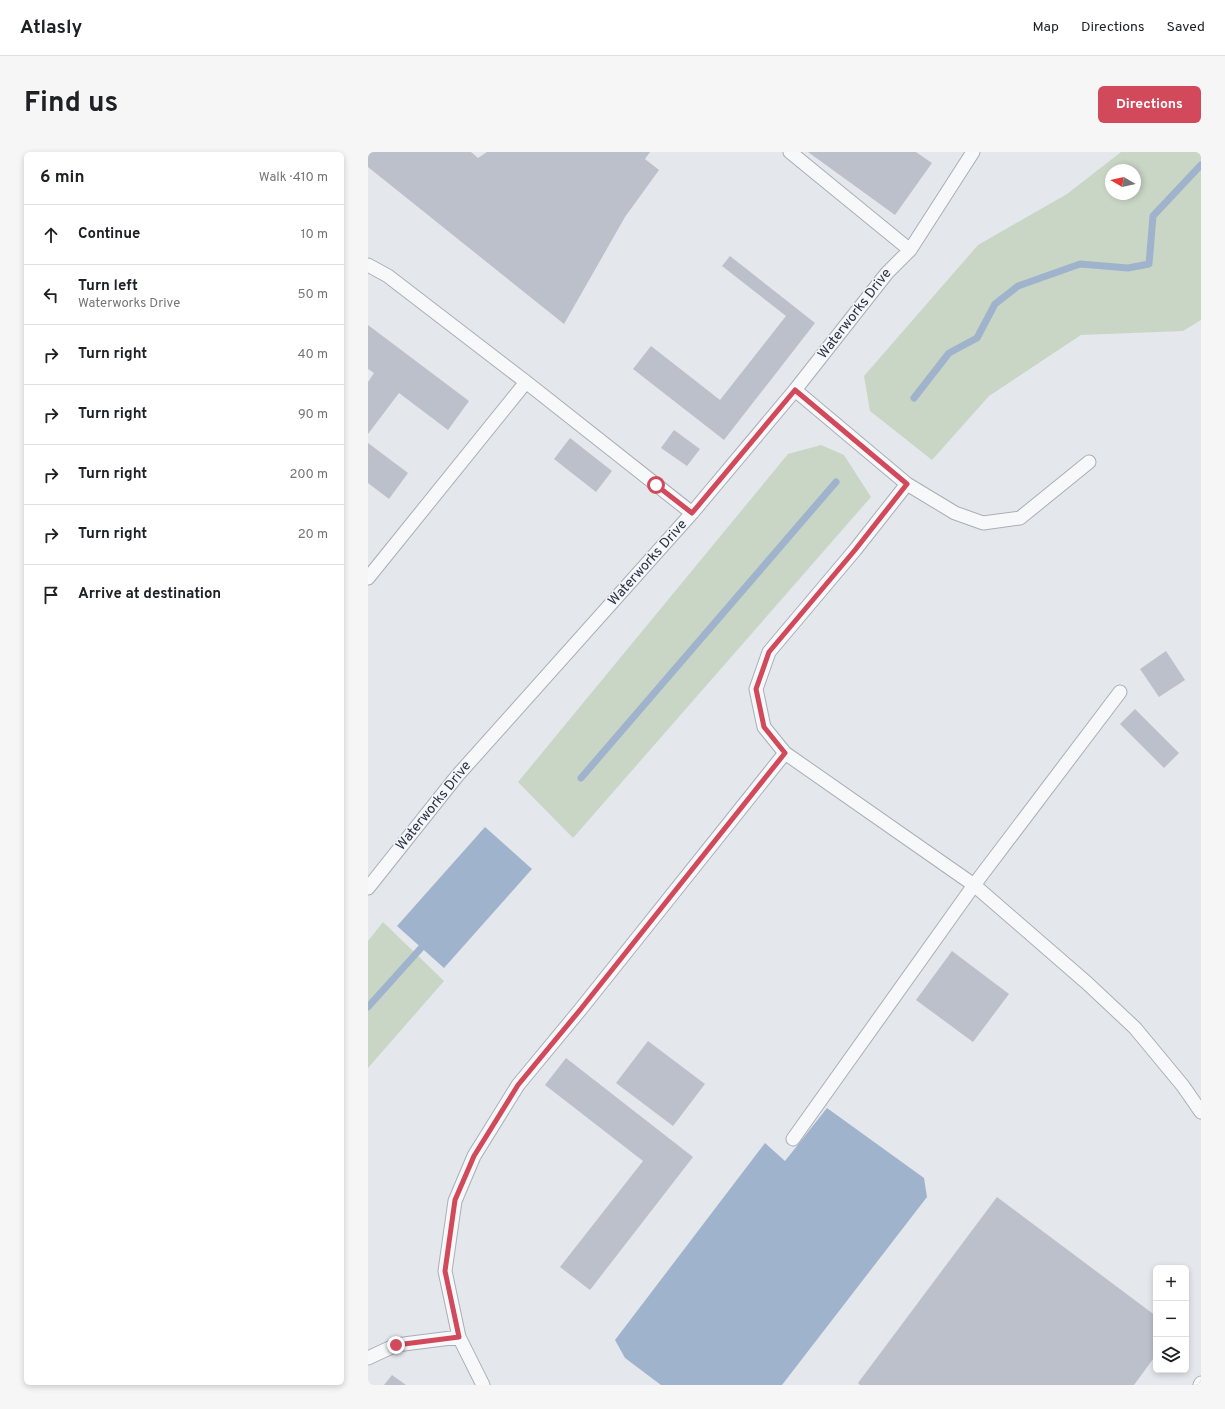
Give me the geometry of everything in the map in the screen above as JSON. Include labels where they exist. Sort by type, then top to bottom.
[{"type":"lane","points":[[790,152],[910,250]]},
{"type":"lane","name":"Waterworks Drive","points":[[368,888],[457,776],[692,513],[795,390],[887,273],[910,250],[973,152]]},
{"type":"lane","points":[[368,265],[388,276],[526,382],[692,513]]},
{"type":"lane","points":[[368,578],[526,382]]},
{"type":"lane","points":[[795,390],[907,484],[954,514],[983,523],[1020,518],[1089,462]]},
{"type":"lane","points":[[907,484],[855,550],[769,652],[756,689],[764,727],[785,753],[974,885],[1088,983],[1135,1028],[1183,1086],[1201,1112]]},
{"type":"lane","points":[[793,1139],[974,885],[1120,692]]},
{"type":"lane","points":[[483,1385],[459,1337],[445,1271],[455,1200],[474,1156],[518,1085],[580,1010],[785,753]]},
{"type":"lane","points":[[368,1358],[396,1345],[459,1337]]},
{"type":"green space","points":[[1121,152],[1201,152],[1201,320],[1183,331],[1081,335],[989,396],[932,460],[870,411],[864,376],[978,245],[1067,194],[1105,164],[1105,200],[1141,200],[1141,164],[1106,164]]},
{"type":"green space","points":[[821,445],[844,455],[871,497],[573,838],[518,782],[788,454]]},
{"type":"green space","points":[[383,922],[444,981],[368,1068],[368,941]]},
{"type":"water","points":[[485,827],[532,869],[444,968],[397,926]]},
{"type":"water","points":[[827,1108],[924,1178],[927,1197],[782,1385],[661,1385],[625,1358],[615,1340],[765,1143],[785,1161]]},
{"type":"building","points":[[368,152],[471,152],[478,158],[487,152],[650,152],[645,159],[659,170],[625,217],[564,324],[368,167]]},
{"type":"building","points":[[808,152],[916,152],[932,163],[895,215]]},
{"type":"building","points":[[730,256],[815,323],[724,440],[633,369],[651,346],[720,400],[786,316],[722,266]]},
{"type":"building","points":[[368,325],[469,401],[448,430],[399,393],[368,434],[368,382],[374,373],[368,369]]},
{"type":"building","points":[[674,430],[700,449],[687,466],[661,448]]},
{"type":"building","points":[[570,438],[612,471],[596,492],[554,459]]},
{"type":"building","points":[[368,443],[408,473],[389,499],[368,483]]},
{"type":"building","points":[[1166,651],[1185,680],[1159,697],[1140,669]]},
{"type":"building","points":[[1135,709],[1179,753],[1164,768],[1120,724]]},
{"type":"building","points":[[952,951],[1009,994],[973,1042],[916,1000]]},
{"type":"building","points":[[648,1041],[705,1084],[673,1126],[616,1083]]},
{"type":"building","points":[[566,1058],[693,1157],[590,1290],[560,1267],[643,1161],[545,1085]]},
{"type":"building","points":[[997,1197],[1153,1314],[1153,1359],[1134,1385],[860,1385],[858,1383]]},
{"type":"building","points":[[392,1375],[406,1385],[384,1385]]},
{"type":"waterway","points":[[914,398],[949,353],[977,338],[995,304],[1018,286],[1080,264],[1128,268],[1149,264],[1153,216],[1201,165]]},
{"type":"waterway","points":[[581,778],[836,482]]},
{"type":"waterway","points":[[368,1007],[421,948]]},
{"type":"route","points":[[396,1345],[459,1337],[445,1271],[455,1200],[474,1156],[518,1085],[580,1010],[785,753],[764,727],[756,689],[769,652],[855,550],[907,484],[795,390],[692,513],[656,485]]}]
